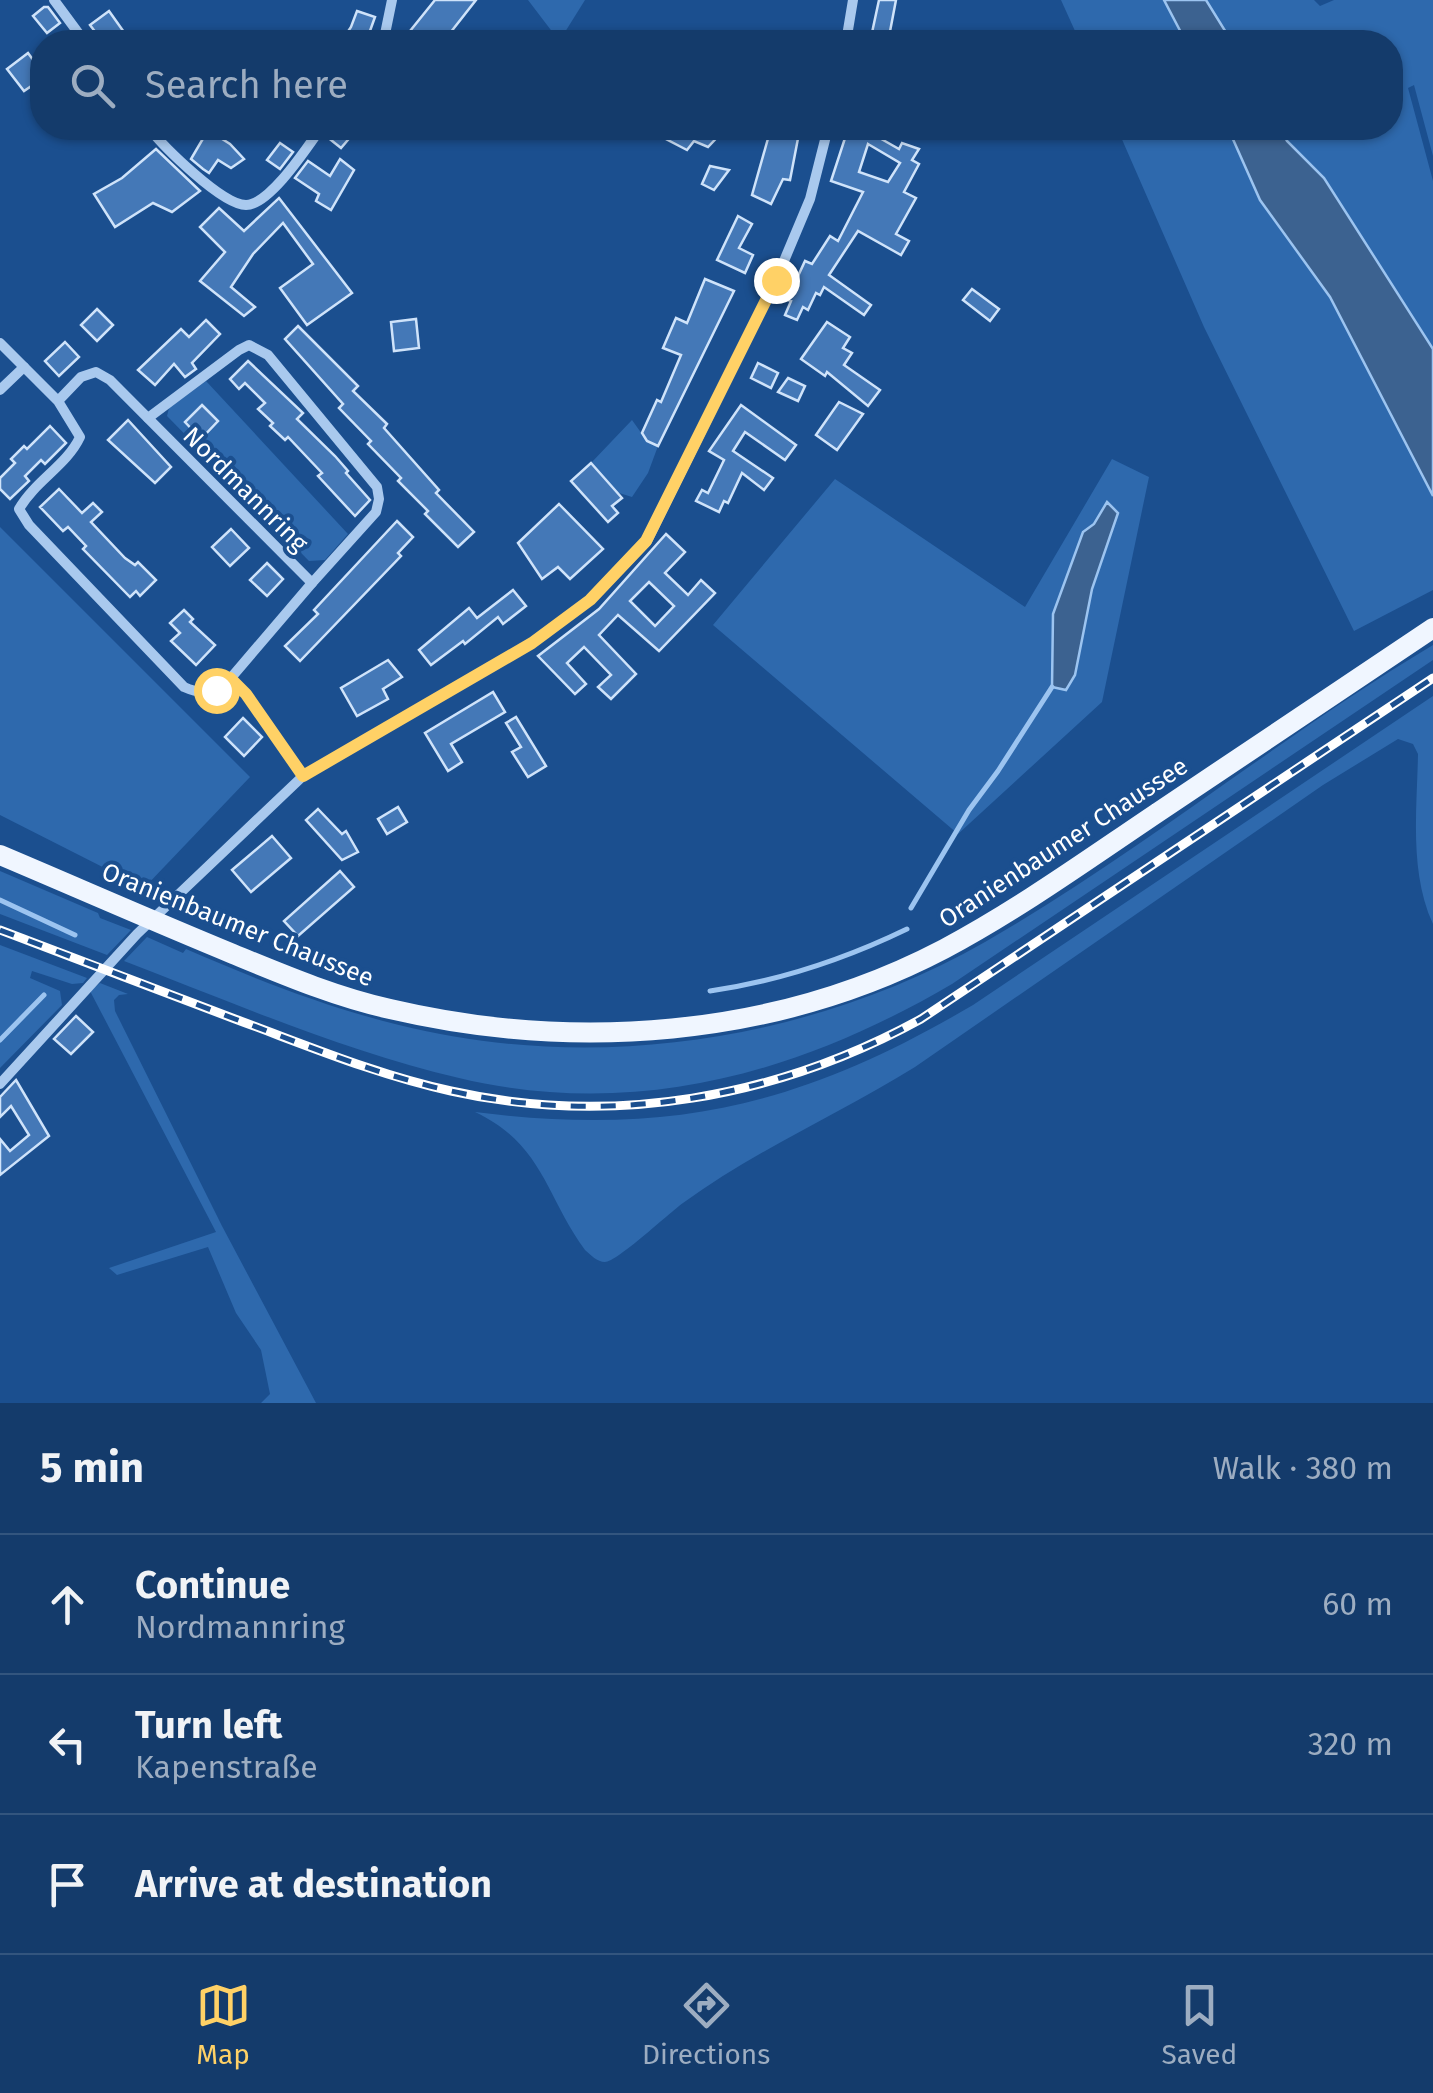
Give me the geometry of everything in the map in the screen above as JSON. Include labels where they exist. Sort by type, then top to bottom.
[{"type":"main road","name":"Oranienbaumer Chaussee","points":[[0,855],[319,988],[388,1009],[462,1023],[554,1032],[677,1029],[763,1014],[869,982],[974,932],[1043,890],[1433,628]]},
{"type":"street","points":[[54,0],[77,30]]},
{"type":"street","points":[[386,30],[392,0]]},
{"type":"street","points":[[848,30],[853,0]]},
{"type":"street","points":[[159,140],[178,162],[234,202],[246,205],[256,202],[294,166],[312,140]]},
{"type":"street","points":[[0,1084],[137,934],[303,776],[532,643],[590,600],[646,541],[776,280],[810,199],[825,140]]},
{"type":"street","points":[[0,343],[58,401],[80,437],[75,448],[29,492],[19,508],[28,525],[184,688],[200,694],[216,690],[230,678],[246,694],[303,776]]},
{"type":"street","points":[[148,418],[238,350],[248,346],[268,355],[377,488],[376,512],[312,583]]},
{"type":"street","points":[[0,390],[24,367]]},
{"type":"street","name":"Nordmannring","points":[[58,401],[81,377],[96,372],[110,380],[312,583],[230,678]]},
{"type":"shaded area","points":[[528,0],[585,0],[566,30],[551,30]]},
{"type":"shaded area","points":[[1061,0],[1164,0],[1180,30],[1075,30]]},
{"type":"shaded area","points":[[1164,0],[1206,0],[1225,30],[1180,30]]},
{"type":"shaded area","points":[[1206,0],[1314,0],[1320,6],[1334,0],[1433,0],[1433,156],[1414,85],[1408,88],[1433,181],[1433,349],[1324,178],[1286,140],[1403,140],[1403,30],[1225,30]]},
{"type":"shaded area","points":[[1122,140],[1233,140],[1260,200],[1330,297],[1428,482],[1433,496],[1433,590],[1354,631],[1204,327]]},
{"type":"shaded area","points":[[1233,140],[1286,140],[1324,178],[1433,349],[1433,496],[1330,297],[1260,200]]},
{"type":"shaded area","points":[[206,381],[348,534],[325,560],[309,561],[167,416],[169,408]]},
{"type":"shaded area","points":[[632,420],[647,441],[658,446],[648,473],[632,497],[616,492],[591,463]]},
{"type":"shaded area","points":[[1112,459],[1149,477],[1102,702],[958,834],[713,625],[835,479],[1025,607]]},
{"type":"shaded area","points":[[1107,502],[1118,513],[1092,589],[1075,675],[1066,690],[1052,687],[1053,614],[1083,532],[1094,524]]},
{"type":"shaded area","points":[[0,527],[250,777],[144,888],[0,815]]},
{"type":"shaded area","points":[[1433,645],[1433,660],[952,984],[836,1042],[776,1064],[715,1080],[653,1090],[589,1094],[525,1090],[459,1078],[331,1040],[124,961],[147,937],[345,1010],[473,1040],[549,1047],[625,1046],[700,1039],[775,1025],[848,1004],[918,976],[985,942],[1099,871]]},
{"type":"shaded area","points":[[1433,696],[1433,924],[1417,862],[1418,754],[1413,744],[1398,739],[1323,785],[915,1067],[711,1184],[611,1260],[599,1261],[585,1250],[529,1155],[498,1125],[475,1112],[612,1120],[674,1115],[734,1105],[793,1089],[851,1067],[973,1005]]},
{"type":"shaded area","points":[[0,871],[131,930],[107,955],[0,914]]},
{"type":"shaded area","points":[[0,945],[87,978],[83,983],[72,984],[32,971],[30,978],[60,991],[62,1005],[0,1068]]},
{"type":"shaded area","points":[[100,983],[128,994],[114,1000],[115,1011],[316,1403],[261,1403],[270,1394],[261,1350],[236,1313],[208,1247],[117,1275],[109,1268],[216,1232],[90,991]]},
{"type":"building","points":[[435,0],[476,0],[452,30],[411,30]]},
{"type":"building","points":[[879,0],[896,0],[890,30],[873,30]]},
{"type":"building","points":[[48,7],[60,23],[45,30],[33,16]]},
{"type":"building","points":[[109,11],[122,30],[94,30],[90,25]]},
{"type":"building","points":[[357,11],[375,17],[370,30],[349,30]]},
{"type":"building","points":[[28,53],[30,87],[24,91],[7,69]]},
{"type":"building","points":[[202,140],[224,140],[244,159],[231,168],[218,160],[209,173],[191,159]]},
{"type":"building","points":[[331,140],[348,140],[341,148]]},
{"type":"building","points":[[668,140],[715,140],[708,147],[694,141],[687,150]]},
{"type":"building","points":[[768,140],[798,140],[790,180],[783,179],[771,204],[752,195]]},
{"type":"building","points":[[844,140],[883,140],[899,149],[902,143],[919,149],[912,160],[919,164],[904,192],[916,198],[896,234],[909,241],[901,255],[858,231],[829,275],[871,305],[864,315],[824,287],[820,295],[816,293],[808,310],[803,307],[797,320],[785,315],[791,301],[787,300],[805,261],[812,264],[830,236],[838,241],[863,192],[831,181]],"holes":[[[868,144],[900,163],[888,182],[859,172]]]},
{"type":"building","points":[[280,143],[293,152],[280,169],[267,160]]},
{"type":"building","points":[[156,149],[200,191],[172,212],[153,203],[115,227],[94,194],[122,178]]},
{"type":"building","points":[[340,159],[354,170],[331,210],[316,201],[319,194],[295,178],[308,161],[330,176]]},
{"type":"building","points":[[710,166],[729,170],[714,190],[702,184]]},
{"type":"building","points":[[279,198],[352,293],[307,325],[280,288],[313,264],[283,223],[253,254],[231,287],[255,307],[244,316],[200,281],[225,252],[200,227],[219,208],[244,231]]},
{"type":"building","points":[[738,216],[752,224],[739,248],[753,255],[745,273],[717,260]]},
{"type":"building","points":[[705,279],[734,291],[658,446],[647,441],[642,433],[657,400],[661,402],[681,355],[663,348],[676,318],[687,323]]},
{"type":"building","points":[[972,289],[999,309],[990,321],[963,300]]},
{"type":"building","points":[[97,309],[113,325],[97,341],[81,325]]},
{"type":"building","points":[[416,319],[419,348],[394,351],[391,322]]},
{"type":"building","points":[[206,320],[220,334],[192,363],[196,369],[185,377],[174,364],[155,385],[138,370],[181,329],[189,337]]},
{"type":"building","points":[[827,322],[850,337],[843,348],[852,353],[844,365],[880,390],[868,406],[827,372],[825,376],[801,359]]},
{"type":"building","points":[[298,326],[358,386],[353,391],[387,424],[384,428],[439,490],[436,493],[474,532],[458,547],[425,514],[428,511],[398,481],[401,478],[339,408],[343,404],[285,339]]},
{"type":"building","points":[[65,342],[79,357],[59,376],[45,361]]},
{"type":"building","points":[[248,361],[303,413],[297,419],[335,456],[370,500],[355,516],[288,437],[285,440],[270,426],[273,423],[258,409],[265,403],[245,383],[239,389],[230,379]]},
{"type":"building","points":[[758,363],[778,373],[771,388],[751,378]]},
{"type":"building","points":[[788,378],[805,386],[798,401],[778,392]]},
{"type":"building","points":[[839,402],[863,414],[837,450],[816,435]]},
{"type":"building","points":[[202,405],[218,421],[201,439],[185,422]]},
{"type":"building","points":[[741,405],[796,445],[785,460],[745,432],[733,451],[773,478],[764,490],[742,473],[728,503],[724,501],[719,512],[696,501],[702,490],[708,493],[724,460],[709,451]]},
{"type":"building","points":[[128,420],[171,467],[155,483],[108,440]]},
{"type":"building","points":[[50,426],[66,443],[45,464],[41,460],[25,476],[29,481],[10,499],[0,489],[0,478],[15,463],[11,459]]},
{"type":"building","points":[[591,463],[622,498],[612,506],[618,513],[608,522],[571,481]]},
{"type":"building","points":[[59,489],[82,513],[93,503],[102,512],[91,522],[125,558],[135,565],[138,562],[156,580],[140,596],[136,591],[130,597],[83,549],[86,546],[68,527],[63,531],[40,507]]},
{"type":"building","points":[[559,504],[603,549],[570,579],[558,567],[542,579],[518,543]]},
{"type":"building","points":[[397,521],[413,537],[398,553],[401,556],[300,661],[285,646],[318,614],[314,610]]},
{"type":"building","points":[[231,529],[249,548],[230,566],[212,547]]},
{"type":"building","points":[[666,534],[685,552],[665,573],[688,595],[701,580],[715,593],[659,651],[618,615],[599,635],[636,674],[611,699],[598,687],[611,675],[584,647],[567,663],[586,684],[575,694],[538,656],[599,609]],"holes":[[[649,582],[674,606],[655,626],[630,601]]]},
{"type":"building","points":[[267,563],[283,579],[267,596],[250,580]]},
{"type":"building","points":[[513,590],[526,606],[503,624],[498,617],[431,665],[419,650],[469,608],[477,618]]},
{"type":"building","points":[[184,610],[193,619],[190,622],[215,645],[196,665],[171,641],[180,633],[170,623]]},
{"type":"building","points":[[388,660],[402,677],[383,689],[388,699],[357,716],[341,688]]},
{"type":"building","points":[[493,692],[505,712],[451,744],[462,762],[448,771],[425,733]]},
{"type":"building","points":[[516,717],[546,766],[528,777],[512,752],[521,747],[506,723]]},
{"type":"building","points":[[243,718],[262,737],[244,756],[225,737]]},
{"type":"building","points":[[398,807],[407,822],[387,834],[378,819]]},
{"type":"building","points":[[318,809],[342,834],[346,831],[358,852],[342,860],[306,820]]},
{"type":"building","points":[[272,836],[291,858],[251,892],[232,870]]},
{"type":"building","points":[[340,871],[354,887],[298,936],[284,921]]},
{"type":"building","points":[[76,1016],[93,1032],[71,1054],[54,1039]]},
{"type":"building","points":[[16,1080],[49,1136],[0,1175],[0,1139],[10,1151],[29,1135],[11,1106],[0,1117],[0,1097]]},
{"type":"waterway","points":[[911,908],[969,810],[1052,687]]},
{"type":"waterway","points":[[0,900],[75,935]]},
{"type":"waterway","points":[[710,991],[811,968],[907,929]]},
{"type":"waterway","points":[[0,1040],[44,995]]},
{"type":"railway","points":[[0,930],[315,1049],[451,1091],[572,1106],[692,1098],[809,1069],[921,1019],[1433,678]]},
{"type":"route","points":[[216,690],[230,678],[246,694],[303,776],[532,643],[590,600],[646,541],[776,280]]}]
